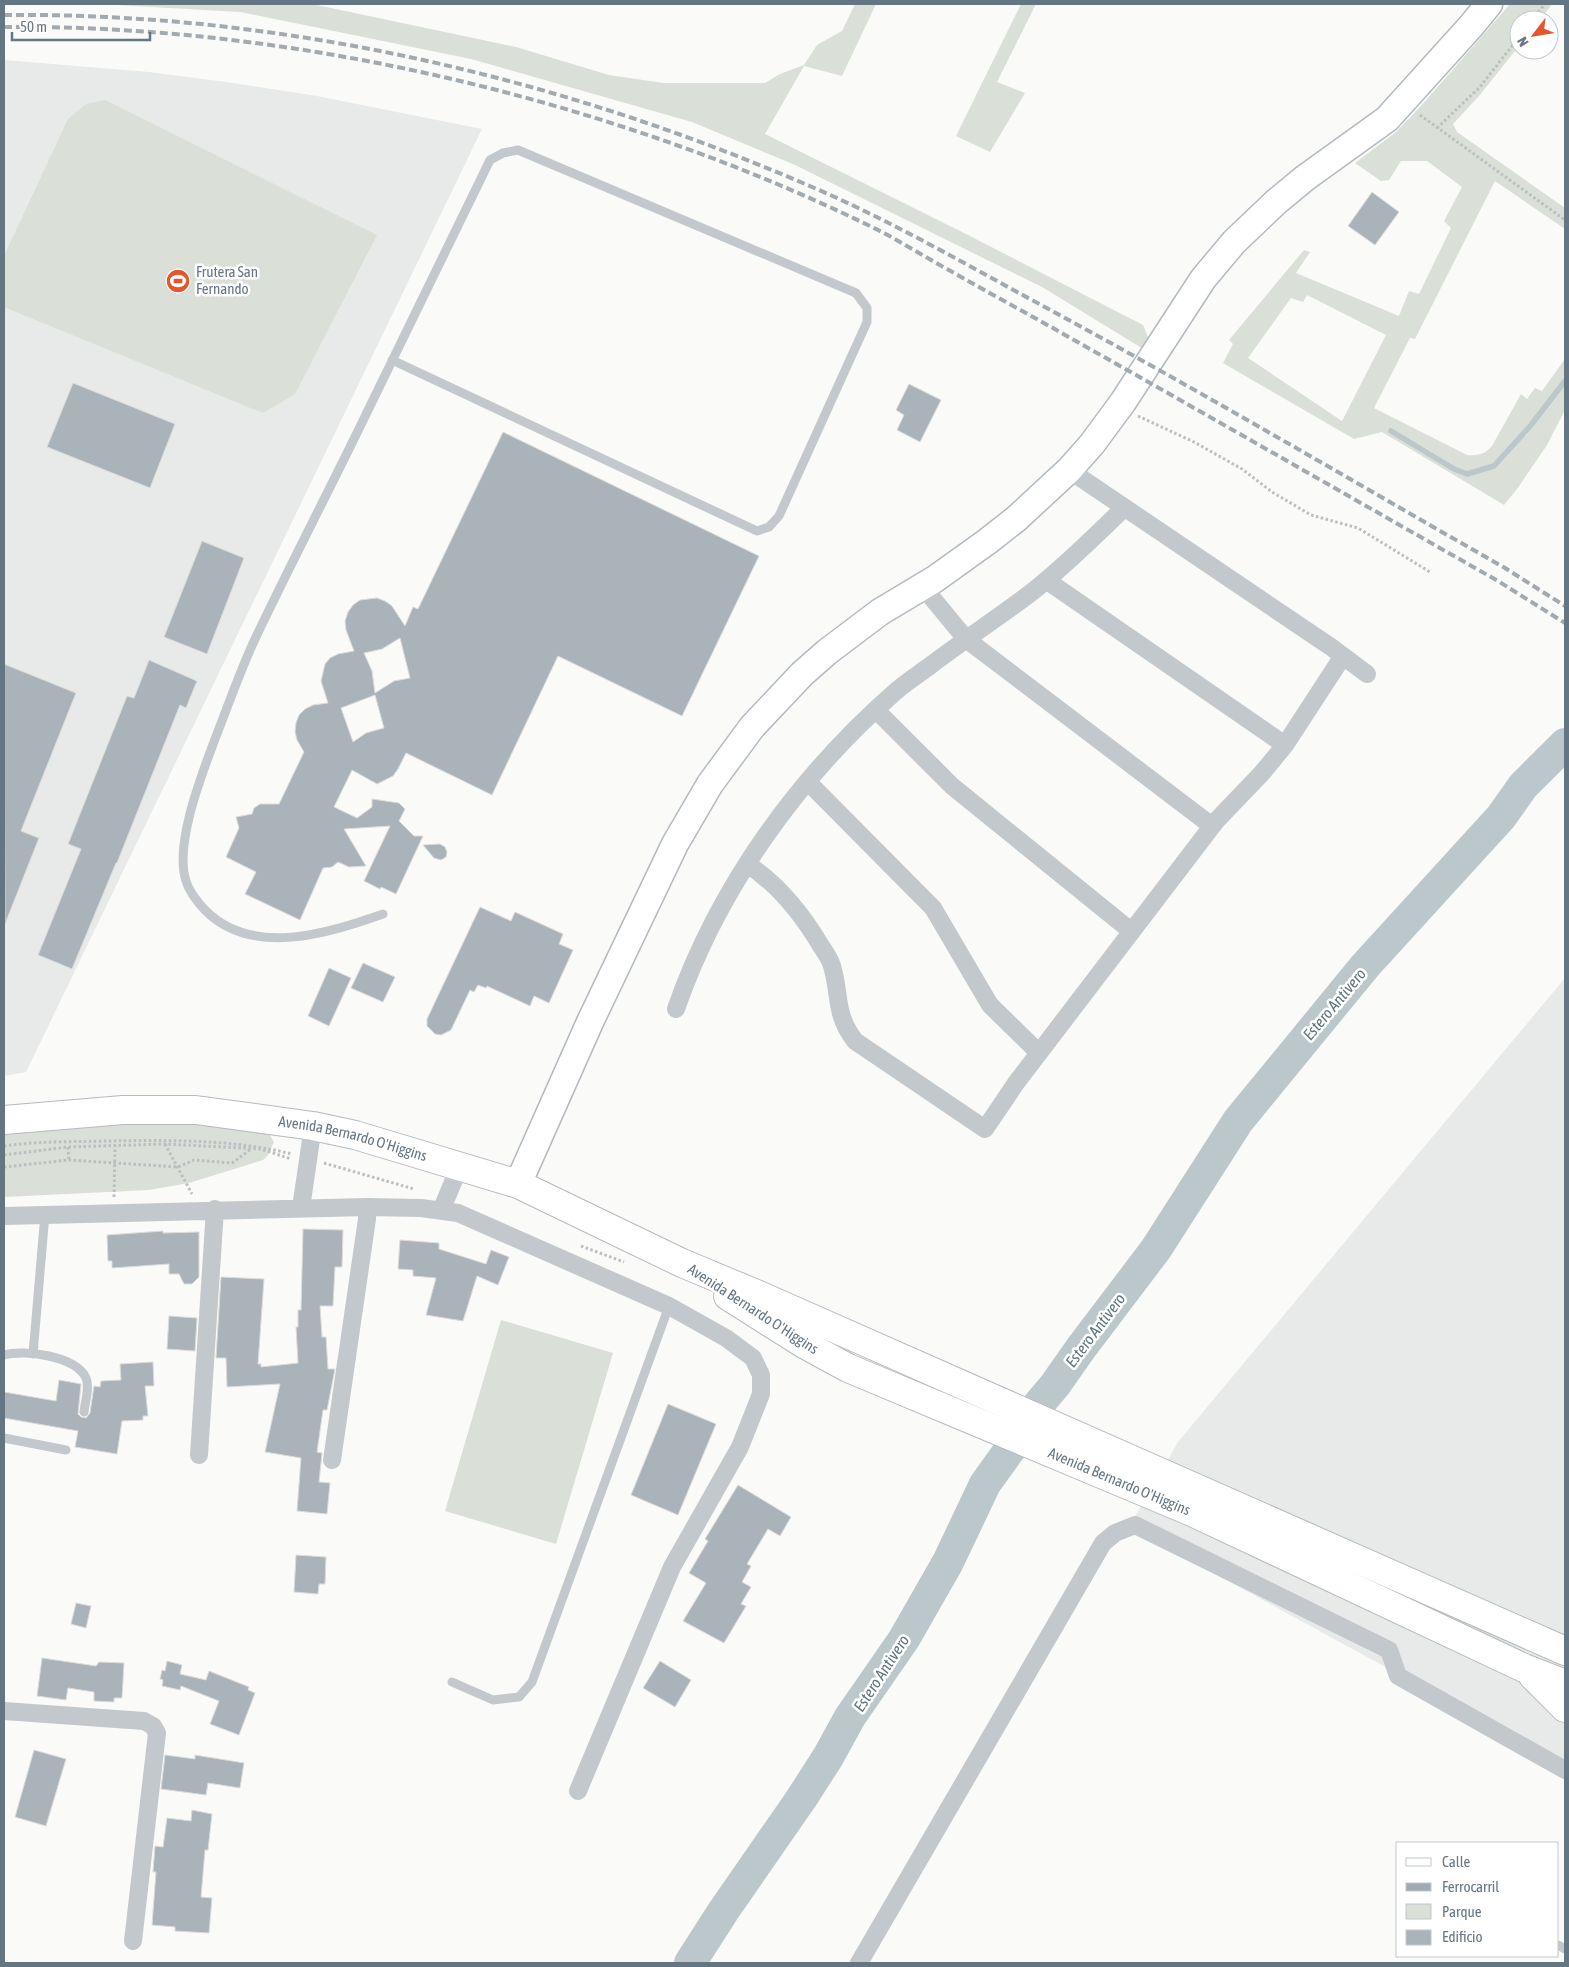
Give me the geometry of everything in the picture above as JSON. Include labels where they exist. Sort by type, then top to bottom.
[{"type":"main road","name":"Avenida Bernardo O'Higgins","points":[[4,1120],[123,1110],[196,1110],[313,1126],[355,1134],[518,1184],[682,1263],[857,1338],[1193,1500],[1524,1668],[1565,1684]]},
{"type":"main road","name":"Avenida Bernardo O'Higgins","points":[[682,1263],[734,1301],[804,1344],[848,1368],[1193,1500],[1565,1651]]},
{"type":"main road","points":[[1524,1668],[1565,1708]]},
{"type":"street","points":[[518,1184],[561,1084],[676,844],[710,784],[752,727],[802,674],[853,631],[923,587],[974,551],[1016,519],[1069,470],[1092,444],[1120,406],[1203,279],[1234,242],[1276,202],[1305,178],[1387,119],[1489,4]]},
{"type":"street","points":[[1069,470],[1367,674]]},
{"type":"street","points":[[676,1009],[702,942],[747,864],[788,806],[835,750],[896,692],[1046,580],[1070,560],[1124,508]]},
{"type":"street","points":[[1046,580],[1285,745]]},
{"type":"street","points":[[923,587],[966,639],[1212,826]]},
{"type":"street","points":[[747,864],[764,875],[792,904],[820,944],[832,964],[839,1011],[845,1027],[855,1041],[985,1130],[1039,1053],[1212,826],[1262,773],[1285,745],[1343,656]]},
{"type":"street","points":[[876,710],[952,786],[1131,932]]},
{"type":"street","points":[[808,782],[932,908],[990,1006],[1039,1053]]},
{"type":"street","points":[[301,1208],[313,1126]]},
{"type":"street","points":[[441,1211],[460,1165]]},
{"type":"street","points":[[332,1460],[367,1219],[367,1207]]},
{"type":"street","points":[[4,1216],[367,1207],[421,1208],[458,1213],[669,1306],[726,1338],[753,1358],[762,1375],[761,1394],[740,1447],[672,1567],[578,1791]]},
{"type":"street","points":[[199,1455],[207,1210]]},
{"type":"street","points":[[860,1963],[1103,1543],[1116,1533],[1135,1525],[1389,1650],[1398,1676],[1565,1770]]},
{"type":"street","points":[[4,1711],[144,1722],[153,1726],[157,1734],[133,1941]]},
{"type":"lane","points":[[383,914],[346,927],[313,934],[270,938],[240,933],[215,921],[199,904],[186,882],[182,859],[188,824],[200,779],[254,642],[392,360],[490,160],[503,153],[518,150],[856,293],[867,308],[867,322],[779,516],[769,527],[757,531],[392,360]]},
{"type":"lane","points":[[33,1354],[45,1214]]},
{"type":"lane","points":[[452,1682],[493,1700],[518,1697],[532,1682],[669,1306]]},
{"type":"lane","points":[[4,1355],[33,1354],[54,1357],[69,1362],[79,1369],[86,1377],[88,1385],[84,1412]]},
{"type":"lane","points":[[4,1438],[66,1450]]},
{"type":"path","points":[[1438,128],[1480,87],[1509,50]]},
{"type":"path","points":[[1402,102],[1565,220]]},
{"type":"path","points":[[1120,406],[1242,469],[1272,492],[1311,515],[1358,528],[1430,572]]},
{"type":"path","points":[[4,1154],[68,1147],[166,1144],[261,1149],[308,1165]]},
{"type":"path","points":[[166,1144],[178,1167],[207,1210]]},
{"type":"path","points":[[114,1212],[115,1146]]},
{"type":"path","points":[[68,1147],[69,1160]]},
{"type":"path","points":[[4,1167],[69,1160],[178,1167],[194,1160],[232,1163],[252,1149]]},
{"type":"shaded area","points":[[4,60],[149,72],[233,83],[317,96],[482,129],[26,1072],[4,1076]]},
{"type":"shaded area","points":[[1565,978],[1565,1765],[1129,1527],[1178,1442]]},
{"type":"green space","points":[[99,4],[312,4],[516,47],[609,75],[663,83],[765,83],[780,74],[804,65],[817,45],[842,31],[855,4],[876,4],[842,76],[804,66],[765,134],[1143,325],[1148,337],[1145,350],[1042,287],[795,165],[692,122],[471,59],[240,12]]},
{"type":"green space","points":[[1021,4],[1036,4],[997,82],[1025,93],[990,152],[956,136]]},
{"type":"green space","points":[[1510,4],[1552,4],[1548,10],[1509,10],[1509,58],[1479,96],[1453,124],[1457,132],[1565,208],[1565,229],[1495,181],[1415,339],[1410,338],[1374,408],[1467,455],[1478,455],[1484,453],[1492,446],[1521,394],[1527,399],[1535,388],[1542,391],[1565,359],[1565,410],[1547,445],[1504,505],[1382,432],[1354,439],[1223,363],[1233,344],[1229,340],[1304,250],[1310,252],[1296,273],[1399,316],[1409,291],[1419,294],[1451,228],[1444,221],[1462,187],[1427,161],[1401,161],[1389,180],[1381,181],[1355,163],[1396,132]],"holes":[[[1307,295],[1386,335],[1342,421],[1248,358],[1291,298],[1303,302]]]},
{"type":"green space","name":"Frutera San Fernando","points":[[105,100],[377,235],[295,394],[263,413],[4,307],[4,256],[68,119],[86,104]]},
{"type":"green space","points":[[213,1124],[270,1135],[274,1142],[268,1155],[263,1160],[189,1183],[149,1190],[4,1197],[4,1133],[61,1125]]},
{"type":"green space","points":[[501,1320],[613,1353],[556,1544],[445,1511]]},
{"type":"building","points":[[1372,192],[1399,212],[1375,245],[1348,226]]},
{"type":"building","points":[[73,383],[175,424],[150,488],[47,447]]},
{"type":"building","points":[[909,384],[941,400],[920,442],[897,430],[904,415],[896,410]]},
{"type":"building","points":[[503,432],[759,556],[682,716],[558,656],[492,795],[406,753],[393,776],[377,784],[352,770],[334,807],[357,818],[372,807],[372,799],[399,803],[405,809],[399,821],[414,836],[423,836],[396,894],[364,881],[390,826],[344,829],[366,866],[349,867],[338,862],[332,867],[323,868],[300,920],[245,894],[256,872],[226,857],[239,828],[236,817],[252,814],[254,808],[260,804],[279,804],[304,752],[295,732],[299,715],[313,705],[328,703],[321,681],[325,664],[330,658],[338,654],[354,651],[346,630],[345,621],[348,612],[360,600],[377,598],[392,606],[405,626],[413,607],[418,609]],"holes":[[[400,638],[410,678],[394,681],[375,693],[372,671],[364,653],[382,649]],[[375,695],[384,728],[366,733],[353,742],[341,708]]]},
{"type":"building","points":[[202,541],[244,558],[207,654],[164,637]]},
{"type":"building","points":[[149,660],[197,681],[186,708],[180,705],[117,863],[72,969],[38,955],[81,849],[68,844],[127,696],[134,698]]},
{"type":"building","points":[[4,664],[76,693],[21,831],[39,838],[5,924]]},
{"type":"building","points":[[440,844],[445,847],[447,852],[446,857],[441,860],[434,858],[423,845]]},
{"type":"building","points":[[480,907],[511,921],[515,912],[563,934],[559,944],[573,950],[549,1003],[534,996],[530,1006],[487,986],[486,988],[478,985],[474,992],[470,990],[451,1030],[441,1035],[435,1034],[427,1026],[427,1019]]},
{"type":"building","points":[[363,963],[395,977],[383,1002],[351,988]]},
{"type":"building","points":[[329,968],[351,978],[329,1026],[308,1016]]},
{"type":"building","points":[[303,1229],[343,1230],[342,1267],[335,1267],[333,1306],[320,1306],[322,1337],[326,1337],[328,1369],[335,1369],[327,1410],[323,1410],[317,1452],[322,1453],[319,1482],[330,1483],[327,1514],[297,1511],[301,1458],[265,1452],[280,1384],[227,1387],[226,1358],[216,1358],[221,1277],[264,1279],[258,1364],[261,1364],[261,1367],[298,1363],[296,1327],[298,1327],[298,1310],[301,1310]]},
{"type":"building","points":[[163,1231],[163,1233],[199,1232],[199,1277],[192,1284],[184,1284],[179,1274],[169,1274],[169,1264],[112,1268],[112,1261],[108,1261],[107,1235]]},
{"type":"building","points":[[400,1240],[439,1243],[439,1249],[486,1264],[491,1250],[509,1257],[498,1285],[477,1276],[463,1321],[426,1315],[436,1278],[413,1276],[413,1270],[398,1269]]},
{"type":"building","points":[[169,1316],[197,1318],[195,1351],[167,1349]]},
{"type":"building","points":[[153,1362],[154,1386],[145,1386],[148,1416],[143,1416],[143,1420],[122,1421],[117,1454],[75,1447],[78,1431],[4,1418],[4,1392],[56,1401],[59,1380],[81,1384],[78,1414],[86,1418],[90,1413],[94,1386],[100,1387],[101,1381],[121,1380],[120,1364]]},
{"type":"building","points":[[668,1404],[716,1424],[678,1515],[631,1495]]},
{"type":"building","points":[[738,1485],[791,1517],[780,1536],[768,1529],[747,1564],[751,1566],[742,1582],[751,1587],[741,1604],[746,1606],[724,1643],[683,1621],[706,1583],[689,1573],[708,1541],[705,1539]]},
{"type":"building","points":[[296,1555],[326,1557],[325,1584],[319,1584],[318,1594],[294,1592]]},
{"type":"building","points":[[76,1603],[91,1606],[86,1628],[71,1624]]},
{"type":"building","points":[[42,1658],[96,1666],[99,1662],[124,1663],[122,1698],[114,1698],[114,1702],[94,1701],[94,1692],[68,1688],[66,1700],[37,1696]]},
{"type":"building","points":[[167,1661],[182,1665],[180,1674],[206,1680],[209,1671],[249,1687],[248,1690],[255,1693],[239,1735],[210,1724],[219,1701],[181,1686],[180,1690],[162,1686],[163,1680],[160,1679],[162,1670],[165,1671]]},
{"type":"building","points":[[660,1661],[691,1680],[675,1707],[643,1688]]},
{"type":"building","points":[[34,1750],[66,1759],[46,1826],[15,1817]]},
{"type":"building","points":[[165,1755],[195,1759],[195,1755],[244,1763],[240,1788],[208,1783],[206,1795],[161,1789]]},
{"type":"building","points":[[192,1810],[212,1814],[208,1850],[205,1850],[201,1897],[212,1898],[209,1933],[175,1931],[175,1927],[152,1925],[156,1872],[153,1872],[155,1846],[163,1847],[167,1818],[191,1821]]},
{"type":"waterway","points":[[1391,431],[1454,469],[1467,474],[1494,466],[1531,425],[1565,381]]},
{"type":"waterway","name":"Estero Antivero","points":[[690,1963],[724,1910],[801,1799],[828,1757],[850,1717],[904,1639],[948,1562],[985,1484],[1039,1404],[1156,1249],[1238,1121],[1365,966],[1501,817],[1523,786],[1565,744]]},
{"type":"railway","points":[[4,15],[108,17],[211,25],[314,39],[417,59],[518,83],[618,113],[716,148],[840,199],[949,255],[1209,398],[1505,568],[1565,606]]},
{"type":"railway","points":[[4,27],[114,30],[226,39],[339,56],[451,79],[562,108],[671,143],[776,183],[885,234],[1498,581],[1565,623]]},
{"type":"place","name":"Frutera San Fernando","points":[[178,281]]}]
